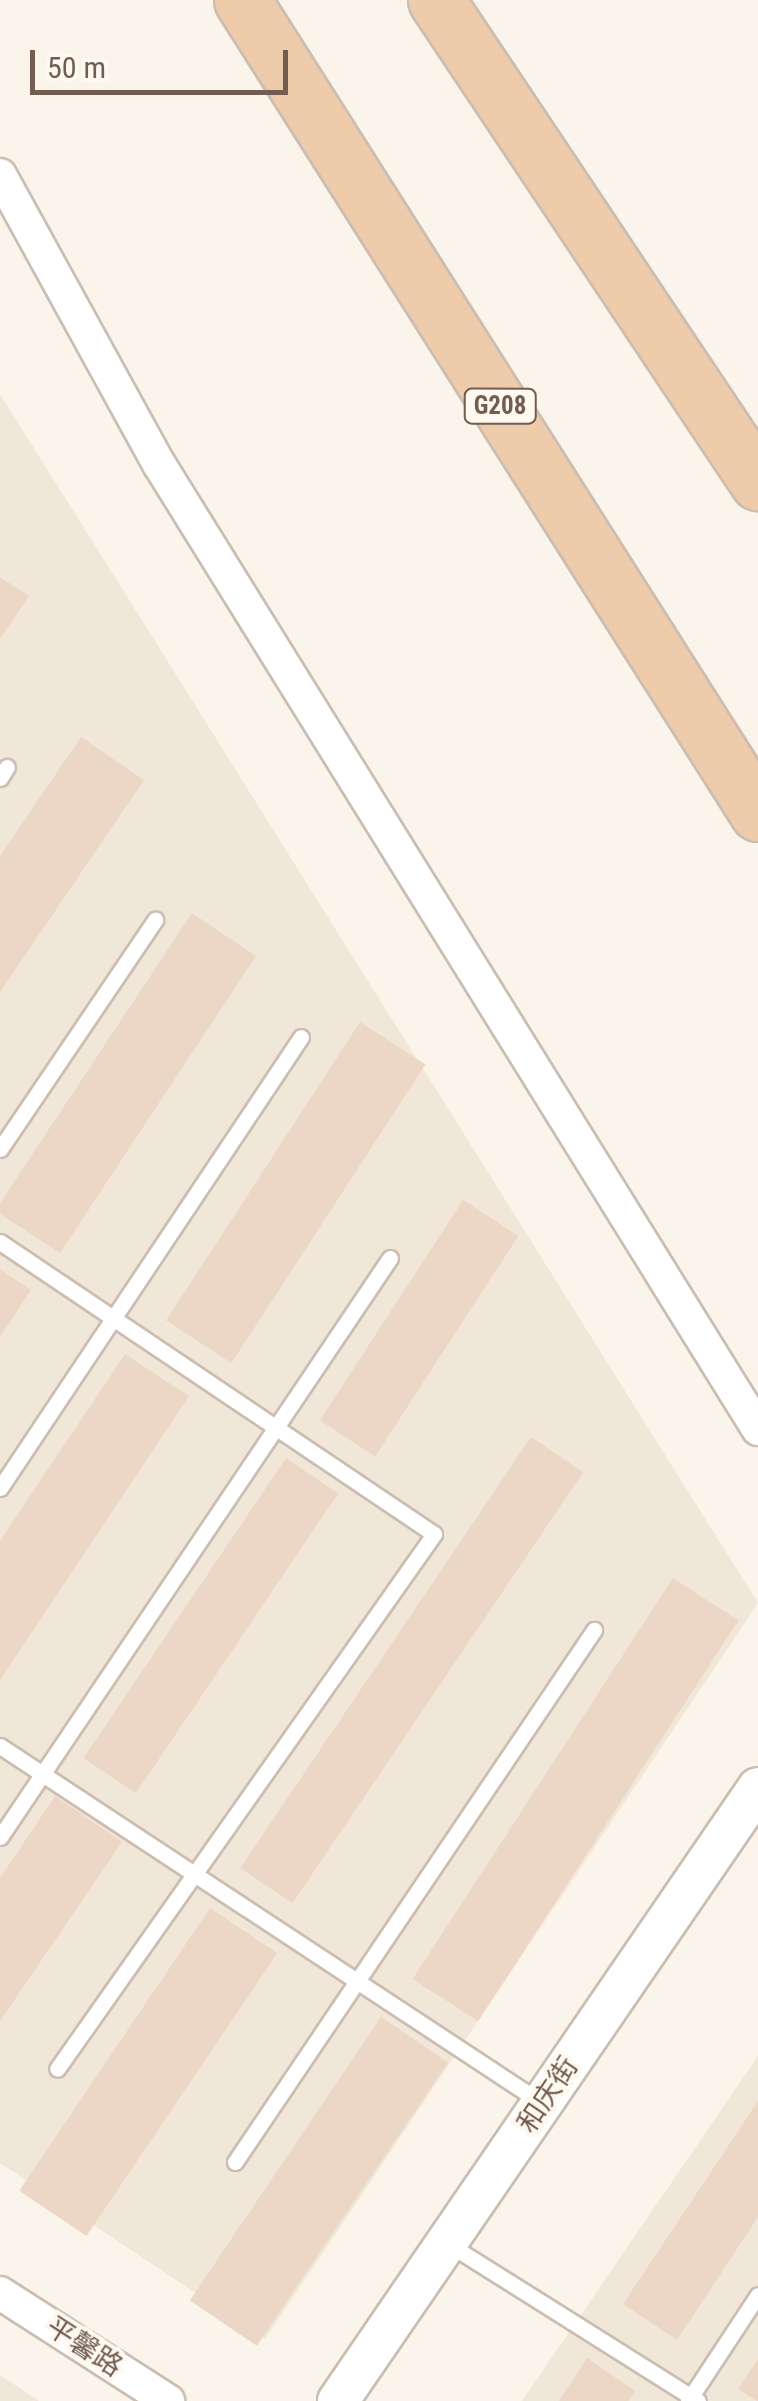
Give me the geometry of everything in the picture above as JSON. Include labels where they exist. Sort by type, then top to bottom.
[{"type":"highway","name":"G208","points":[[242,0],[758,813]]},
{"type":"highway","points":[[436,0],[758,482]]},
{"type":"street","points":[[0,175],[159,464],[758,1429]]},
{"type":"street","name":"和庆街","points":[[338,2401],[758,1788]]},
{"type":"street","name":"平馨路","points":[[0,2293],[168,2401]]},
{"type":"lane","points":[[0,1149],[156,920]]},
{"type":"lane","points":[[0,1488],[120,1316],[301,1036]]},
{"type":"lane","points":[[0,1242],[120,1316],[434,1534],[56,2069]]},
{"type":"lane","points":[[0,1837],[390,1258]]},
{"type":"lane","points":[[235,2162],[594,1630]]},
{"type":"lane","points":[[0,1746],[542,2103]]},
{"type":"lane","points":[[446,2243],[692,2400],[758,2296]]},
{"type":"shaded area","points":[[0,394],[758,1603],[265,2339],[0,2163]]},
{"type":"shaded area","points":[[758,2056],[758,2401],[522,2401]]},
{"type":"shaded area","points":[[0,2375],[39,2401],[0,2401]]},
{"type":"building","points":[[0,577],[29,596],[0,639]]},
{"type":"building","points":[[81,737],[144,780],[0,992],[0,856]]},
{"type":"building","points":[[192,913],[256,956],[60,1253],[0,1214],[0,1203]]},
{"type":"building","points":[[360,1022],[425,1064],[232,1363],[166,1321]]},
{"type":"building","points":[[463,1200],[518,1236],[375,1457],[320,1421]]},
{"type":"building","points":[[0,1269],[31,1290],[0,1337]]},
{"type":"building","points":[[125,1354],[189,1396],[0,1680],[0,1541]]},
{"type":"building","points":[[531,1437],[583,1472],[292,1903],[240,1868]]},
{"type":"building","points":[[286,1458],[338,1493],[136,1793],[84,1758]]},
{"type":"building","points":[[673,1578],[738,1620],[478,2021],[413,1979]]},
{"type":"building","points":[[55,1796],[122,1842],[0,2021],[0,1878]]},
{"type":"building","points":[[210,1908],[277,1953],[86,2236],[19,2191]]},
{"type":"building","points":[[381,2017],[448,2062],[257,2346],[190,2301]]},
{"type":"building","points":[[758,2101],[758,2217],[677,2340],[623,2304]]},
{"type":"building","points":[[587,2358],[635,2391],[629,2401],[559,2401]]},
{"type":"building","points":[[758,2359],[758,2401],[757,2401],[738,2389]]}]
